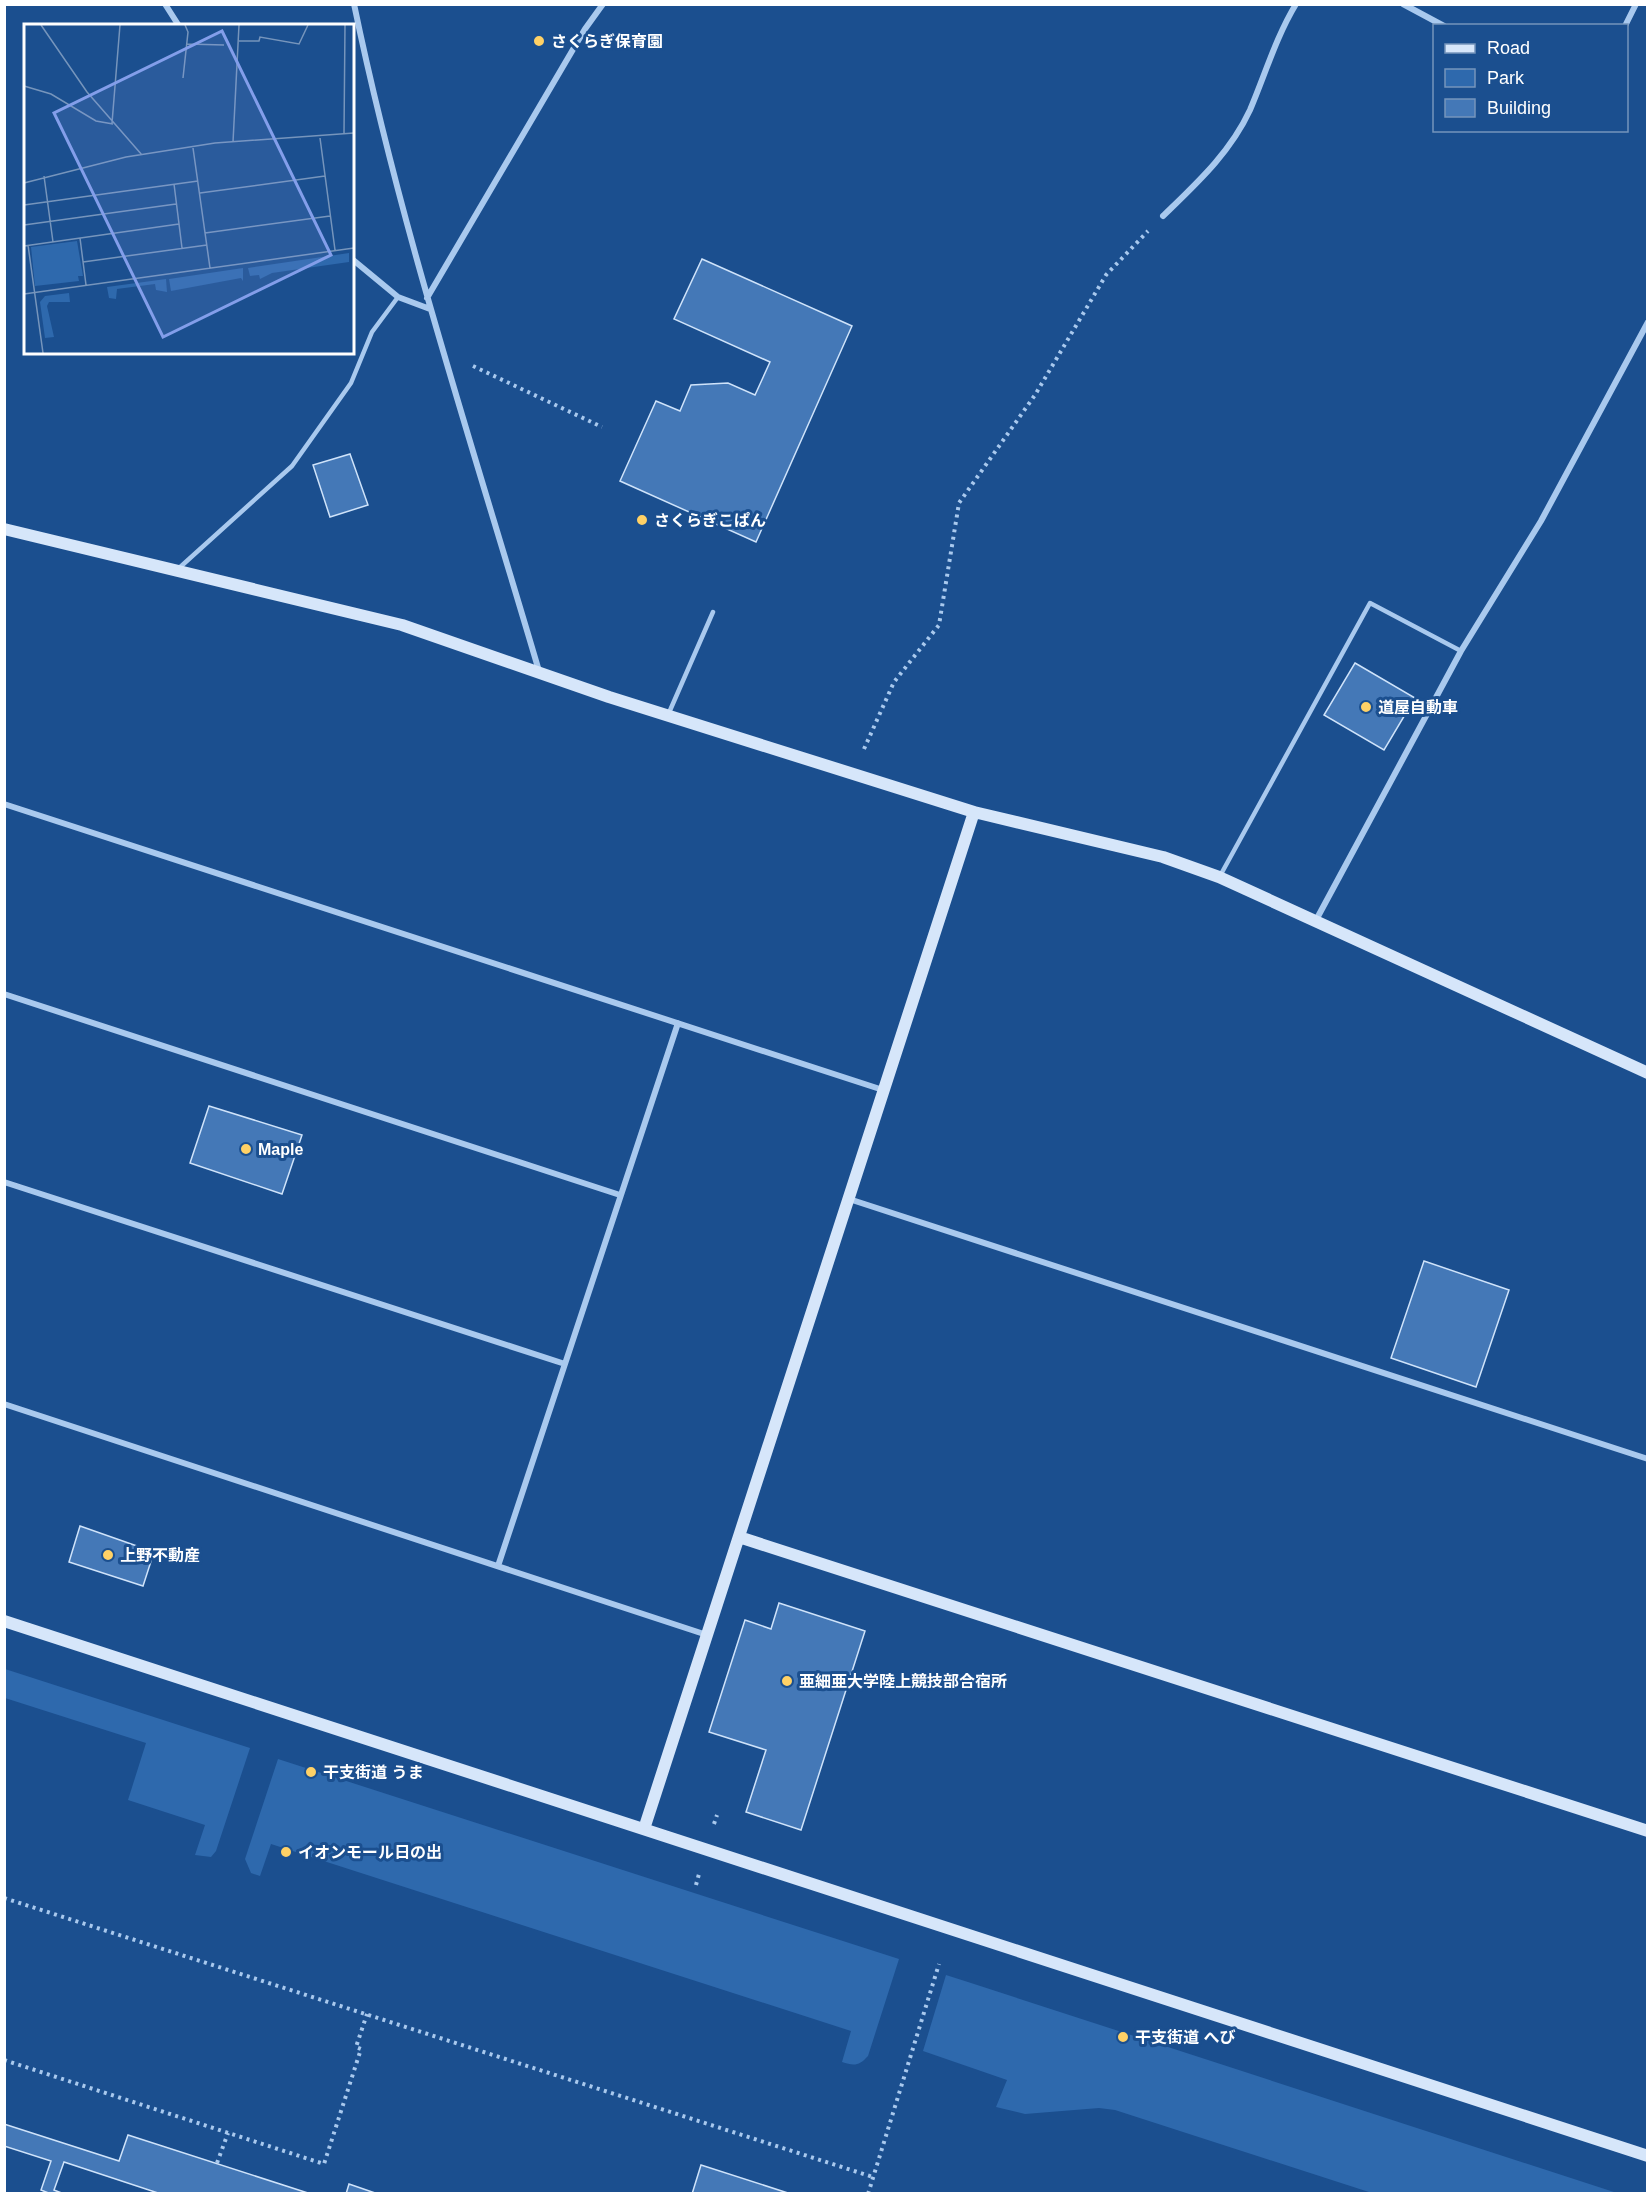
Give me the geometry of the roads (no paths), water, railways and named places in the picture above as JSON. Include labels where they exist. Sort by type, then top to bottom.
[{"type":"street","points":[[165,4],[177,24]]},
{"type":"street","points":[[354,4],[373,98],[430,309],[539,671]]},
{"type":"street","points":[[427,298],[585,29],[603,4]]},
{"type":"street","points":[[1163,216],[1216,166],[1249,112],[1287,20],[1296,4]]},
{"type":"street","points":[[1403,4],[1440,24]]},
{"type":"street","points":[[1625,24],[1636,4]]},
{"type":"street","points":[[354,261],[398,297],[430,309]]},
{"type":"street","points":[[1315,922],[1461,651],[1541,520],[1647,322]]},
{"type":"street","points":[[4,529],[402,625],[669,715],[974,812],[1163,857],[1219,877],[1647,1073]]},
{"type":"street","points":[[4,804],[884,1090]]},
{"type":"street","points":[[644,1829],[974,812]]},
{"type":"street","points":[[4,994],[620,1195]]},
{"type":"street","points":[[498,1566],[678,1023]]},
{"type":"street","points":[[4,1182],[565,1364]]},
{"type":"street","points":[[849,1199],[1647,1460]]},
{"type":"street","points":[[4,1404],[707,1635]]},
{"type":"street","points":[[739,1538],[1647,1831]]},
{"type":"street","points":[[4,1621],[1647,2156]]},
{"type":"lane","points":[[177,571],[292,466],[351,382],[372,332],[398,297]]},
{"type":"lane","points":[[1219,877],[1371,603],[1461,651]]},
{"type":"lane","points":[[669,715],[713,612]]},
{"type":"place","name":"さくらぎ保育園","points":[[539,41]]},
{"type":"place","name":"さくらぎこぱん","points":[[642,520]]},
{"type":"place","name":"道屋自動車","points":[[1366,707]]},
{"type":"place","name":"Maple","points":[[246,1149]]},
{"type":"place","name":"上野不動産","points":[[108,1555]]},
{"type":"place","name":"亜細亜大学陸上競技部合宿所","points":[[787,1681]]},
{"type":"place","name":"干支街道 うま","points":[[311,1772]]},
{"type":"place","name":"イオンモール日の出","points":[[286,1852]]},
{"type":"place","name":"干支街道 へび","points":[[1123,2037]]}]
